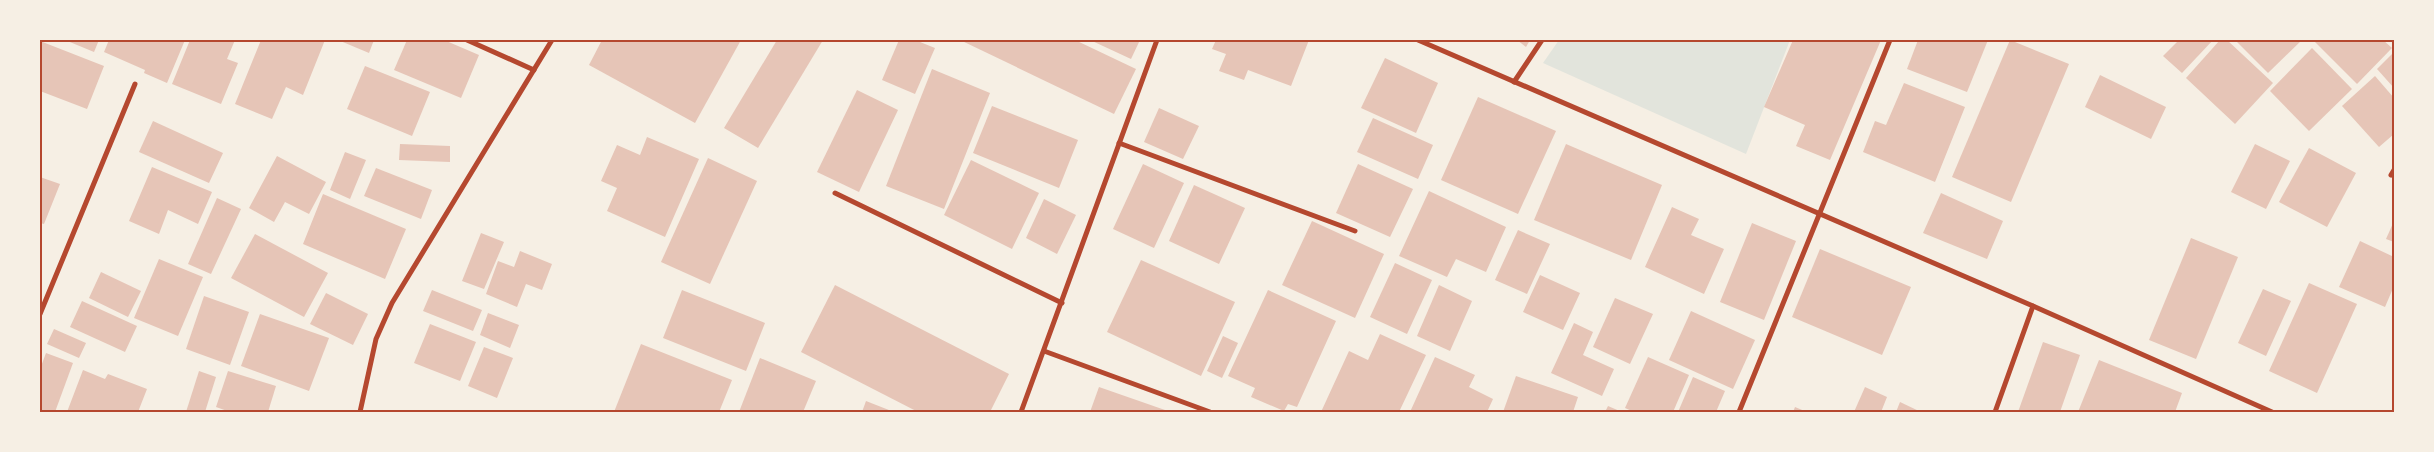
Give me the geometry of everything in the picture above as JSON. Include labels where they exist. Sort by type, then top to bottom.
[{"type":"street","points":[[467,40],[534,70]]},
{"type":"street","points":[[360,412],[376,339],[392,303],[552,40]]},
{"type":"street","points":[[1021,412],[1157,40]]},
{"type":"street","points":[[1418,40],[1820,213],[2272,412]]},
{"type":"street","points":[[1514,82],[1542,40]]},
{"type":"street","points":[[1739,412],[1890,40]]},
{"type":"street","points":[[40,314],[135,84]]},
{"type":"street","points":[[1119,143],[1355,231]]},
{"type":"street","points":[[835,193],[1062,303]]},
{"type":"street","points":[[1995,412],[2033,306]]},
{"type":"street","points":[[1044,351],[1210,412]]},
{"type":"shaded area","points":[[1559,40],[1790,40],[1746,154],[1543,63]]},
{"type":"building","points":[[65,40],[99,40],[94,52]]},
{"type":"building","points":[[109,40],[185,40],[167,83],[144,73],[145,70],[104,52]]},
{"type":"building","points":[[190,40],[235,40],[227,59],[238,63],[221,104],[172,84]]},
{"type":"building","points":[[261,40],[325,40],[303,95],[286,87],[272,119],[235,104]]},
{"type":"building","points":[[338,40],[374,40],[369,53]]},
{"type":"building","points":[[407,40],[444,40],[479,55],[461,98],[394,70]]},
{"type":"building","points":[[602,40],[741,40],[695,123],[589,65]]},
{"type":"building","points":[[777,40],[823,40],[758,148],[724,128]]},
{"type":"building","points":[[899,40],[915,40],[935,48],[915,94],[882,80]]},
{"type":"building","points":[[960,40],[1075,40],[1136,69],[1114,114]]},
{"type":"building","points":[[1090,40],[1140,40],[1131,59]]},
{"type":"building","points":[[1216,40],[1309,40],[1291,86],[1248,70],[1244,80],[1219,71],[1226,54],[1212,49]]},
{"type":"building","points":[[1517,40],[1530,40],[1526,47]]},
{"type":"building","points":[[1793,40],[1881,40],[1830,160],[1796,146],[1805,125],[1764,107]]},
{"type":"building","points":[[1918,40],[1988,40],[1967,92],[1907,69]]},
{"type":"building","points":[[2010,40],[2069,64],[2011,202],[1952,177]]},
{"type":"building","points":[[2179,40],[2213,40],[2182,73],[2163,56]]},
{"type":"building","points":[[2220,40],[2227,40],[2273,83],[2235,124],[2186,78]]},
{"type":"building","points":[[2235,40],[2302,40],[2268,73]]},
{"type":"building","points":[[2313,40],[2383,40],[2392,48],[2357,84]]},
{"type":"building","points":[[40,41],[104,66],[87,109],[40,91]]},
{"type":"building","points":[[2312,48],[2352,89],[2309,131],[2270,91]]},
{"type":"building","points":[[2394,54],[2394,88],[2377,69]]},
{"type":"building","points":[[1385,58],[1438,83],[1416,133],[1361,108]]},
{"type":"building","points":[[365,66],[430,92],[412,136],[347,109]]},
{"type":"building","points":[[932,69],[990,93],[944,209],[886,186]]},
{"type":"building","points":[[2100,75],[2166,107],[2151,139],[2085,107]]},
{"type":"building","points":[[2375,76],[2394,98],[2394,134],[2379,147],[2342,106]]},
{"type":"building","points":[[1904,83],[1965,107],[1935,182],[1863,152],[1875,121],[1886,125]]},
{"type":"building","points":[[857,90],[898,110],[859,192],[817,172]]},
{"type":"building","points":[[1478,97],[1556,131],[1518,214],[1441,180]]},
{"type":"building","points":[[992,106],[1078,140],[1059,188],[973,153]]},
{"type":"building","points":[[1159,108],[1199,126],[1183,159],[1144,142]]},
{"type":"building","points":[[1373,118],[1433,145],[1418,179],[1357,152]]},
{"type":"building","points":[[153,121],[223,153],[209,183],[139,152]]},
{"type":"building","points":[[647,137],[699,159],[665,237],[607,211],[617,188],[601,181],[617,145],[640,155]]},
{"type":"building","points":[[400,144],[450,146],[450,162],[399,160]]},
{"type":"building","points":[[1566,144],[1662,185],[1631,260],[1534,220]]},
{"type":"building","points":[[2255,144],[2290,161],[2266,209],[2231,192]]},
{"type":"building","points":[[2309,148],[2356,173],[2327,227],[2279,202]]},
{"type":"building","points":[[345,152],[366,160],[350,199],[330,190]]},
{"type":"building","points":[[277,156],[326,182],[309,214],[285,202],[274,222],[249,208]]},
{"type":"building","points":[[708,158],[757,181],[710,284],[661,262]]},
{"type":"building","points":[[971,160],[1039,193],[1012,249],[944,215]]},
{"type":"building","points":[[1143,164],[1184,183],[1154,248],[1113,229]]},
{"type":"building","points":[[1358,164],[1413,189],[1390,237],[1336,213]]},
{"type":"building","points":[[152,167],[212,192],[198,224],[168,210],[159,234],[129,221]]},
{"type":"building","points":[[376,168],[432,190],[421,219],[364,196]]},
{"type":"building","points":[[40,177],[60,184],[44,224],[40,223]]},
{"type":"building","points":[[1194,185],[1245,208],[1219,264],[1169,241]]},
{"type":"building","points":[[1429,191],[1506,227],[1486,272],[1456,259],[1447,277],[1399,256]]},
{"type":"building","points":[[1941,193],[2003,221],[1987,259],[1923,233]]},
{"type":"building","points":[[323,194],[406,229],[385,279],[303,244]]},
{"type":"building","points":[[217,198],[241,209],[211,274],[188,264]]},
{"type":"building","points":[[1044,199],[1076,215],[1057,254],[1026,238]]},
{"type":"building","points":[[1672,207],[1699,219],[1691,235],[1724,249],[1704,294],[1645,267]]},
{"type":"building","points":[[1312,221],[1384,254],[1355,318],[1282,285]]},
{"type":"building","points":[[2394,221],[2394,242],[2386,239]]},
{"type":"building","points":[[1752,223],[1796,241],[1764,320],[1720,302]]},
{"type":"building","points":[[1518,230],[1550,244],[1527,294],[1495,280]]},
{"type":"building","points":[[481,233],[504,242],[484,289],[462,281]]},
{"type":"building","points":[[255,234],[328,273],[304,317],[231,278]]},
{"type":"building","points":[[2191,238],[2238,257],[2196,359],[2149,340]]},
{"type":"building","points":[[2360,241],[2394,257],[2394,286],[2385,307],[2339,287]]},
{"type":"building","points":[[1820,249],[1911,287],[1882,355],[1792,317]]},
{"type":"building","points":[[520,251],[552,264],[542,290],[526,284],[517,307],[486,294],[498,261],[514,267]]},
{"type":"building","points":[[159,259],[203,277],[178,336],[134,318]]},
{"type":"building","points":[[1141,260],[1235,302],[1201,376],[1107,332]]},
{"type":"building","points":[[1395,263],[1432,280],[1407,334],[1370,317]]},
{"type":"building","points":[[101,272],[141,291],[128,317],[89,298]]},
{"type":"building","points":[[1540,275],[1580,293],[1563,330],[1523,312]]},
{"type":"building","points":[[2309,283],[2357,304],[2317,393],[2269,371]]},
{"type":"building","points":[[835,285],[1009,374],[990,412],[918,412],[801,352]]},
{"type":"building","points":[[1439,285],[1472,301],[1450,351],[1417,336]]},
{"type":"building","points":[[2263,289],[2291,301],[2266,356],[2238,343]]},
{"type":"building","points":[[432,290],[482,310],[473,331],[423,311]]},
{"type":"building","points":[[682,290],[765,323],[746,371],[663,338]]},
{"type":"building","points":[[1268,290],[1336,321],[1297,407],[1288,404],[1284,411],[1251,397],[1255,388],[1228,376]]},
{"type":"building","points":[[326,293],[368,314],[353,345],[310,324]]},
{"type":"building","points":[[204,296],[249,312],[230,365],[186,349]]},
{"type":"building","points":[[1615,298],[1653,314],[1630,364],[1593,347]]},
{"type":"building","points":[[82,301],[137,326],[125,352],[70,327]]},
{"type":"building","points":[[1691,311],[1755,340],[1733,389],[1669,360]]},
{"type":"building","points":[[488,313],[519,325],[510,348],[480,335]]},
{"type":"building","points":[[260,314],[329,338],[309,391],[241,366]]},
{"type":"building","points":[[1574,323],[1593,332],[1583,355],[1614,369],[1602,396],[1551,373]]},
{"type":"building","points":[[430,324],[476,342],[460,381],[414,363]]},
{"type":"building","points":[[54,329],[86,343],[79,358],[47,344]]},
{"type":"building","points":[[1380,334],[1426,355],[1399,412],[1321,412],[1349,351],[1368,360]]},
{"type":"building","points":[[1223,336],[1238,343],[1222,378],[1207,371]]},
{"type":"building","points":[[2043,342],[2080,355],[2060,412],[2018,412]]},
{"type":"building","points":[[641,344],[732,380],[719,412],[614,412]]},
{"type":"building","points":[[484,347],[513,358],[497,398],[468,386]]},
{"type":"building","points":[[46,353],[73,363],[55,412],[40,412],[40,369]]},
{"type":"building","points":[[1435,357],[1475,375],[1469,387],[1493,399],[1487,412],[1410,412]]},
{"type":"building","points":[[1648,357],[1689,375],[1673,412],[1634,412],[1625,408]]},
{"type":"building","points":[[760,358],[816,381],[803,412],[739,412]]},
{"type":"building","points":[[2099,360],[2182,393],[2175,412],[2078,412]]},
{"type":"building","points":[[83,370],[105,379],[108,374],[147,389],[138,412],[67,412]]},
{"type":"building","points":[[199,371],[216,377],[205,412],[186,412]]},
{"type":"building","points":[[228,371],[276,386],[268,412],[230,412],[216,407]]},
{"type":"building","points":[[1516,376],[1578,397],[1573,412],[1503,412]]},
{"type":"building","points":[[1693,377],[1725,391],[1716,412],[1678,412]]},
{"type":"building","points":[[1099,387],[1165,410],[1165,412],[1090,412]]},
{"type":"building","points":[[1865,387],[1887,397],[1881,412],[1854,412]]},
{"type":"building","points":[[866,401],[894,412],[862,412]]},
{"type":"building","points":[[1900,402],[1921,412],[1896,412]]},
{"type":"building","points":[[1608,406],[1622,412],[1605,412]]},
{"type":"building","points":[[1795,407],[1807,412],[1793,412]]}]
